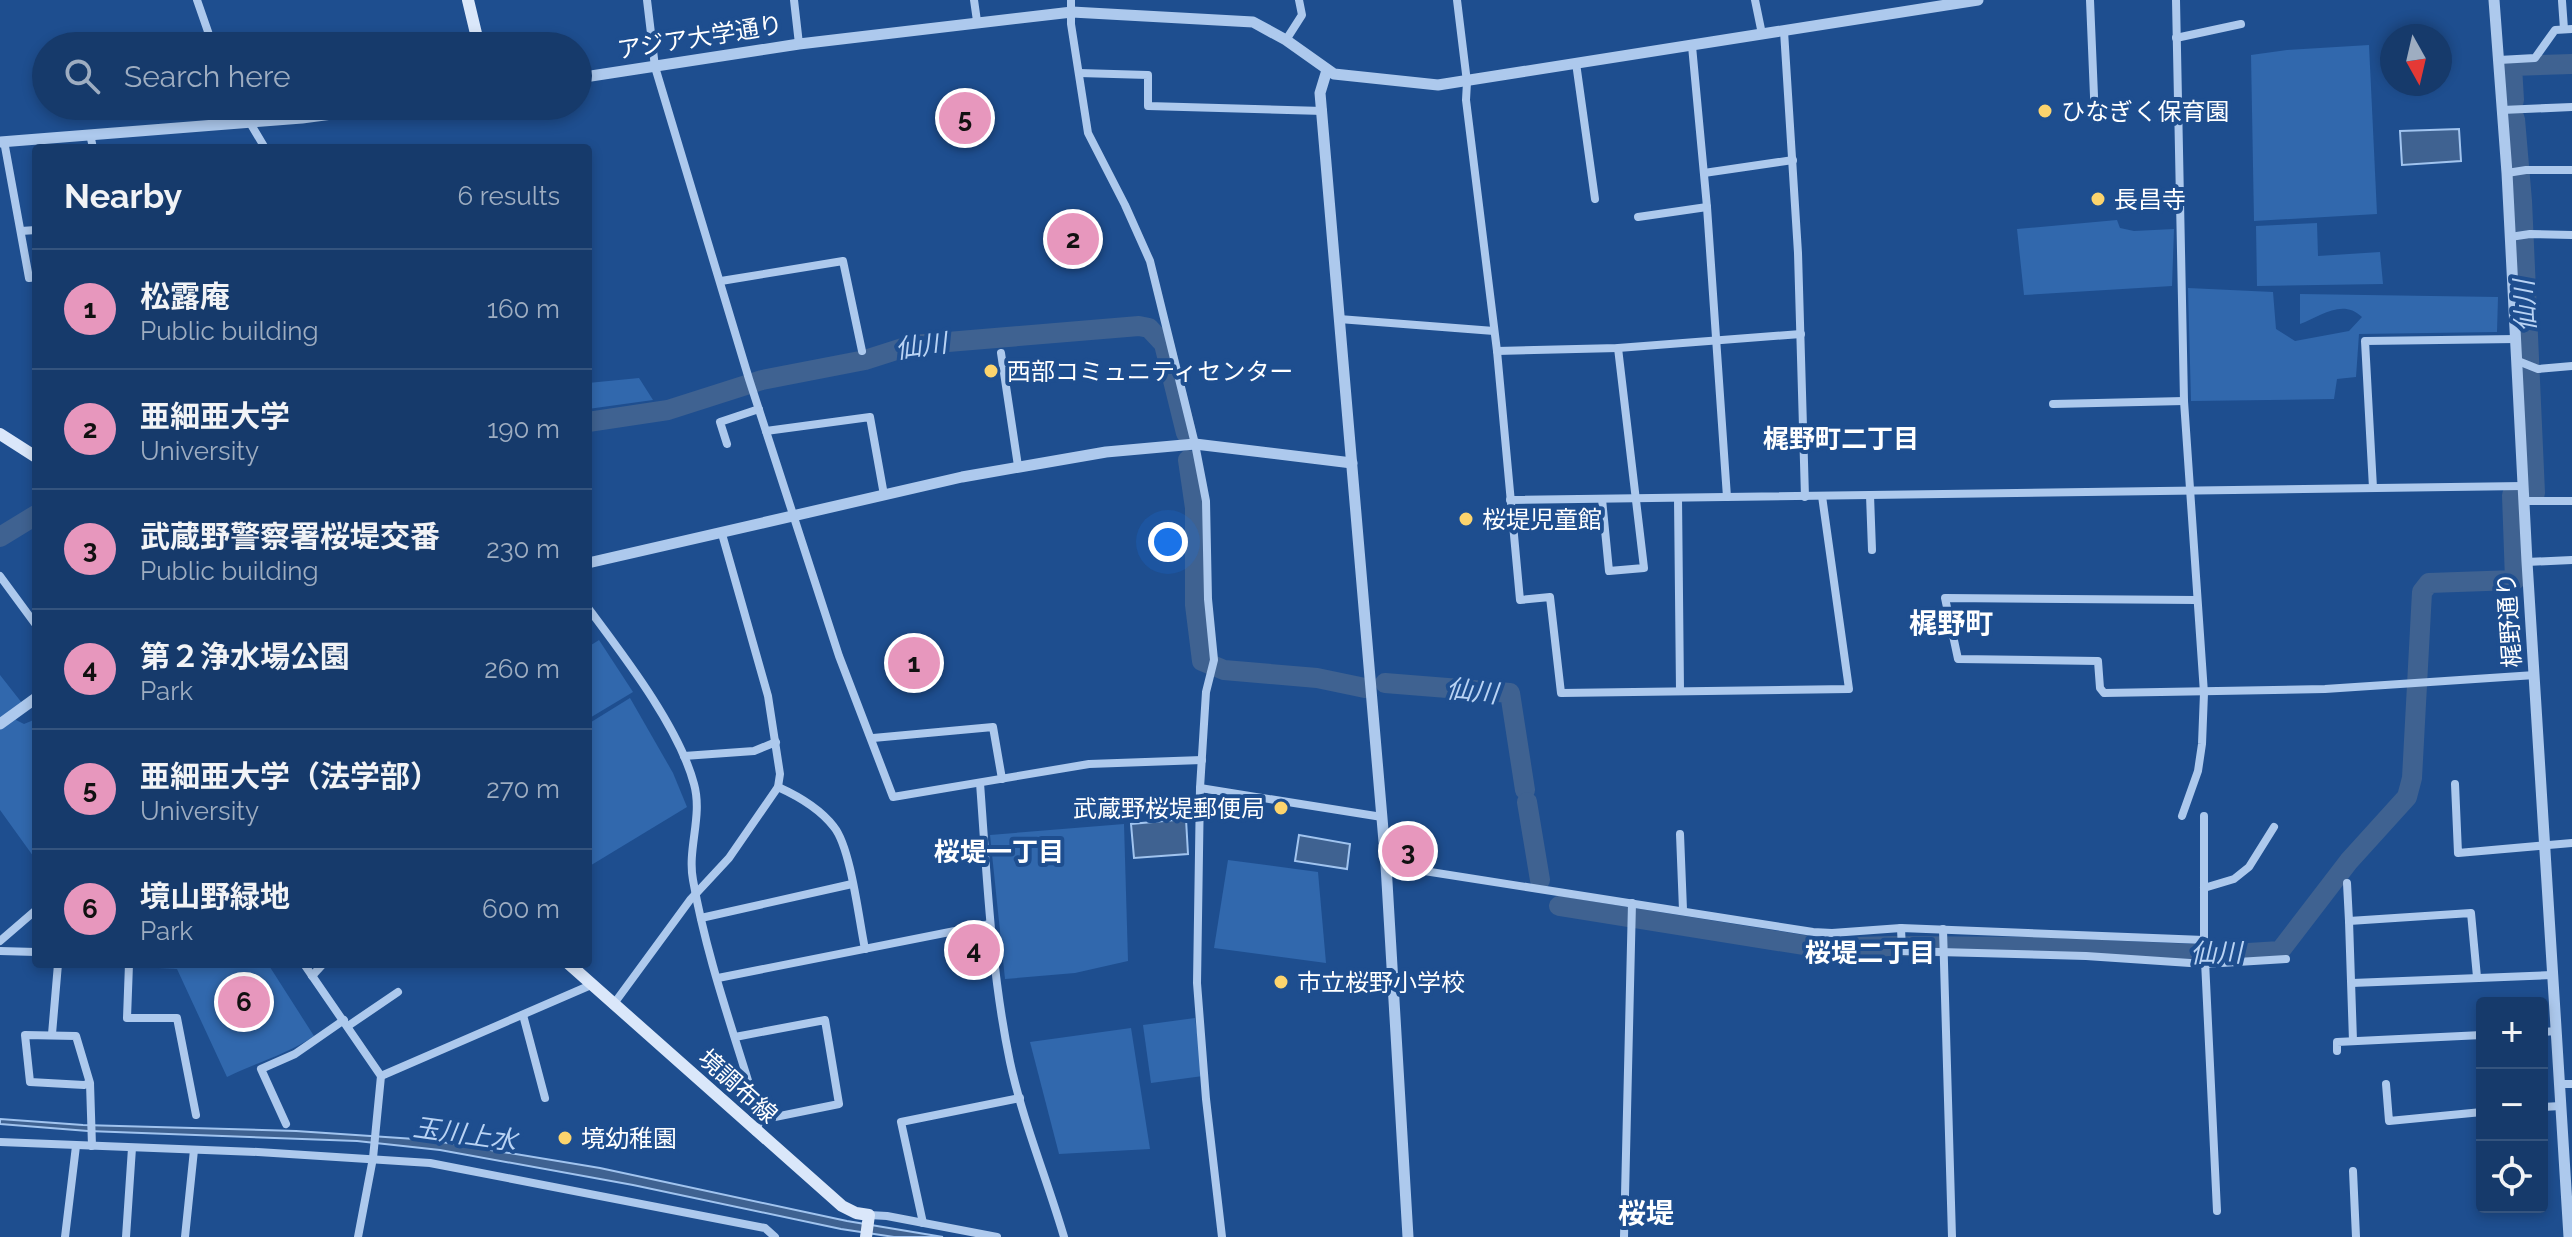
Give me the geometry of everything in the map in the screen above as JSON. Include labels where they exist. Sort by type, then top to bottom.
[{"type":"main road","points":[[468,0],[476,32]]},
{"type":"main road","points":[[0,434],[32,453]]},
{"type":"main road","name":"境調布線","points":[[573,968],[758,1126],[842,1206],[868,1218]]},
{"type":"main road","points":[[866,1237],[868,1218]]},
{"type":"street","points":[[197,0],[208,32]]},
{"type":"street","points":[[647,0],[655,67],[750,383],[843,669],[873,738],[893,797],[1089,764],[1202,760]]},
{"type":"street","points":[[794,0],[799,44]]},
{"type":"street","points":[[974,0],[977,21]]},
{"type":"street","points":[[1286,40],[1302,15],[1299,0]]},
{"type":"street","points":[[1457,0],[1497,351],[1520,600],[1550,597],[1561,693],[1849,689],[1822,496]]},
{"type":"street","points":[[1755,0],[1762,34]]},
{"type":"street","name":"アジア大学通り","points":[[592,76],[1072,6],[1245,21],[1263,26],[1327,70],[1345,76],[1438,85],[1784,31],[1923,4],[1978,0]]},
{"type":"street","points":[[2090,0],[2095,120]]},
{"type":"street","points":[[2176,0],[2184,401],[2204,693],[2198,771],[2182,816]]},
{"type":"street","name":"梶野通り","points":[[2494,0],[2502,110],[2520,236],[2516,339],[2522,362],[2523,486],[2552,975],[2566,1084],[2561,1106],[2569,1237]]},
{"type":"street","points":[[2499,60],[2535,58],[2555,30],[2568,29],[2562,1]]},
{"type":"street","points":[[1072,6],[1071,24],[1088,133],[1150,261],[1206,501],[1208,599],[1214,660],[1209,675],[1200,788],[1197,983],[1206,1099],[1222,1237]]},
{"type":"street","points":[[2176,38],[2241,24]]},
{"type":"street","points":[[1784,31],[1801,334],[1805,497]]},
{"type":"street","points":[[1692,46],[1707,207],[1727,497]]},
{"type":"street","points":[[1576,63],[1595,199]]},
{"type":"street","points":[[1327,70],[1321,85],[1386,865],[1408,1237]]},
{"type":"street","points":[[1079,73],[1148,75],[1148,106],[1323,111]]},
{"type":"street","points":[[2502,110],[2572,107]]},
{"type":"street","points":[[32,278],[29,278],[2,141],[276,120]]},
{"type":"street","points":[[249,122],[263,144]]},
{"type":"street","points":[[90,134],[92,144]]},
{"type":"street","points":[[1704,173],[1793,160]]},
{"type":"street","points":[[2511,173],[2572,170]]},
{"type":"street","points":[[1638,217],[1707,207]]},
{"type":"street","points":[[21,231],[32,230]]},
{"type":"street","points":[[2520,236],[2572,235]]},
{"type":"street","points":[[721,281],[843,261],[862,351]]},
{"type":"street","points":[[1339,319],[1494,331]]},
{"type":"street","points":[[1497,351],[1618,348],[1801,334]]},
{"type":"street","points":[[2373,488],[2365,341],[2516,339]]},
{"type":"street","points":[[1602,499],[1609,571],[1644,568],[1618,348]]},
{"type":"street","points":[[1001,353],[1018,466]]},
{"type":"street","points":[[2522,362],[2538,369],[2572,366]]},
{"type":"street","points":[[2053,404],[2184,401]]},
{"type":"street","points":[[727,444],[720,422],[759,409]]},
{"type":"street","points":[[766,431],[870,417],[884,495]]},
{"type":"street","points":[[592,562],[1018,466],[1132,449],[1195,444],[1352,463]]},
{"type":"street","points":[[1510,500],[2523,486]]},
{"type":"street","points":[[1870,495],[1872,550]]},
{"type":"street","points":[[1678,498],[1680,690]]},
{"type":"street","points":[[2524,501],[2572,501]]},
{"type":"street","points":[[613,1005],[693,897],[729,858],[778,787],[780,774],[768,696],[722,534]]},
{"type":"street","points":[[2527,562],[2572,560]]},
{"type":"street","points":[[0,576],[32,620]]},
{"type":"street","points":[[2196,600],[1945,598],[1958,659],[2098,661],[2100,688],[2104,693],[2204,693],[2416,684],[2535,675]]},
{"type":"street","points":[[592,614],[648,692],[684,756],[695,786],[696,836],[691,866],[693,897],[758,1126],[839,1104],[825,1020],[735,1037]]},
{"type":"street","points":[[0,724],[32,701]]},
{"type":"street","points":[[873,738],[993,727],[1002,779]]},
{"type":"street","points":[[684,756],[754,751],[776,742]]},
{"type":"street","points":[[980,783],[990,924],[1010,1063],[1064,1237]]},
{"type":"street","points":[[2455,784],[2458,853],[2572,843]]},
{"type":"street","points":[[778,787],[796,796],[836,828],[844,847],[865,949]]},
{"type":"street","points":[[1200,788],[1382,817]]},
{"type":"street","points":[[2204,816],[2204,943],[2217,1211]]},
{"type":"street","points":[[2204,888],[2234,879],[2249,867],[2274,827]]},
{"type":"street","points":[[1680,834],[1683,910]]},
{"type":"street","points":[[1386,865],[1813,932],[1943,929],[2204,943]]},
{"type":"street","points":[[2347,883],[2353,1041]]},
{"type":"street","points":[[701,918],[852,884]]},
{"type":"street","points":[[1624,1237],[1632,903]]},
{"type":"street","points":[[0,941],[32,913]]},
{"type":"street","points":[[2349,921],[2471,913],[2477,977]]},
{"type":"street","points":[[718,978],[990,924]]},
{"type":"street","points":[[1901,928],[1902,951],[2086,956],[2205,964],[2286,959]]},
{"type":"street","points":[[1943,929],[1952,1237]]},
{"type":"street","points":[[0,951],[32,952]]},
{"type":"street","points":[[52,1034],[58,968]]},
{"type":"street","points":[[129,968],[127,1018],[177,1018],[196,1115]]},
{"type":"street","points":[[307,968],[381,1076],[373,1154],[358,1237]]},
{"type":"street","points":[[312,976],[319,968]]},
{"type":"street","points":[[2352,983],[2552,975]]},
{"type":"street","points":[[381,1076],[591,985]]},
{"type":"street","points":[[286,1124],[261,1069],[295,1054],[398,992]]},
{"type":"street","points":[[523,1015],[545,1098]]},
{"type":"street","points":[[2548,1032],[2557,1031]]},
{"type":"street","points":[[90,1083],[30,1082],[25,1035],[76,1036],[90,1083],[92,1146]]},
{"type":"street","points":[[2337,1051],[2337,1042],[2476,1035]]},
{"type":"street","points":[[2386,1084],[2389,1121],[2476,1113]]},
{"type":"street","points":[[923,1223],[901,1122],[1020,1098]]},
{"type":"street","points":[[2548,1107],[2561,1106]]},
{"type":"street","points":[[0,1142],[373,1154],[650,1204],[765,1228],[775,1237]]},
{"type":"street","points":[[65,1237],[76,1146]]},
{"type":"street","points":[[126,1237],[132,1148]]},
{"type":"street","points":[[185,1237],[194,1150]]},
{"type":"street","points":[[2353,1171],[2356,1237]]},
{"type":"street","points":[[868,1218],[923,1223],[997,1237]]},
{"type":"shaded area","points":[[2369,45],[2377,214],[2254,221],[2251,55]]},
{"type":"shaded area","points":[[2459,129],[2461,161],[2402,165],[2400,131]]},
{"type":"shaded area","points":[[2117,220],[2120,228],[2134,231],[2174,229],[2172,286],[2024,295],[2017,229]]},
{"type":"shaded area","points":[[2317,223],[2318,256],[2380,252],[2383,284],[2257,286],[2256,226]]},
{"type":"shaded area","points":[[2188,288],[2273,292],[2276,329],[2295,341],[2349,331],[2362,317],[2347,309],[2339,309],[2300,324],[2300,294],[2498,297],[2497,332],[2359,334],[2356,377],[2337,379],[2334,399],[2191,401]]},
{"type":"shaded area","points":[[639,378],[653,400],[592,408],[592,383]]},
{"type":"shaded area","points":[[599,640],[633,692],[592,717],[592,644]]},
{"type":"shaded area","points":[[0,675],[22,703],[16,720],[24,724],[32,721],[32,854],[0,810]]},
{"type":"shaded area","points":[[630,698],[673,773],[687,807],[592,865],[592,722]]},
{"type":"shaded area","points":[[1186,819],[1188,854],[1134,858],[1131,824]]},
{"type":"shaded area","points":[[1124,824],[1128,961],[1075,973],[1005,979],[990,835]]},
{"type":"shaded area","points":[[1299,835],[1350,844],[1347,869],[1295,861]]},
{"type":"shaded area","points":[[1228,860],[1318,872],[1326,963],[1214,948]]},
{"type":"shaded area","points":[[158,968],[271,968],[314,1036],[227,1077],[177,969]]},
{"type":"shaded area","points":[[1195,1018],[1203,1076],[1151,1083],[1143,1025]]},
{"type":"shaded area","points":[[1131,1028],[1150,1149],[1059,1154],[1030,1042]]},
{"type":"shaded area","points":[[0,1119],[83,1125],[296,1131],[430,1140],[600,1168],[847,1221],[943,1237],[894,1237],[841,1229],[633,1185],[440,1150],[357,1141],[88,1131],[0,1124]]},
{"type":"waterway","name":"仙川","points":[[2514,100],[2512,66],[2572,64]]},
{"type":"waterway","name":"仙川","points":[[2515,119],[2522,201],[2535,493]]},
{"type":"waterway","name":"仙川","points":[[592,421],[668,410],[762,380],[865,360],[912,345],[1139,326],[1149,328],[1164,344],[1186,433]]},
{"type":"waterway","name":"仙川","points":[[1188,460],[1195,508],[1195,605],[1202,661],[1224,670],[1317,678],[1365,688]]},
{"type":"waterway","name":"仙川","points":[[1559,906],[1822,948],[2035,947],[2217,955],[2280,951],[2349,861],[2407,797],[2412,778],[2422,592],[2429,583],[2515,580],[2512,495],[2519,494]]},
{"type":"waterway","name":"仙川","points":[[0,537],[32,517]]},
{"type":"waterway","name":"仙川","points":[[1385,683],[1510,693],[1525,790]]},
{"type":"waterway","name":"仙川","points":[[1527,802],[1540,880]]},
{"type":"place","name":"ひなぎく保育園","points":[[2045,111]]},
{"type":"place","name":"亜細亜大学（法学部）","points":[[965,118]]},
{"type":"place","name":"長昌寺","points":[[2098,199]]},
{"type":"place","name":"亜細亜大学","points":[[1073,239]]},
{"type":"place","name":"西部コミュニティセンター","points":[[991,371]]},
{"type":"place","name":"桜堤児童館","points":[[1466,519]]},
{"type":"place","name":"松露庵","points":[[914,663]]},
{"type":"place","name":"武蔵野桜堤郵便局","points":[[1281,808]]},
{"type":"place","name":"武蔵野警察署桜堤交番","points":[[1408,851]]},
{"type":"place","name":"第２浄水場公園","points":[[974,950]]},
{"type":"place","name":"市立桜野小学校","points":[[1281,982]]},
{"type":"place","name":"境山野緑地","points":[[244,1002]]},
{"type":"place","name":"境幼稚園","points":[[565,1138]]},
{"type":"district","name":"梶野町二丁目","points":[[1841,439]]},
{"type":"district","name":"梶野町","points":[[1951,623]]},
{"type":"district","name":"桜堤一丁目","points":[[999,852]]},
{"type":"district","name":"桜堤二丁目","points":[[1870,953]]},
{"type":"district","name":"桜堤","points":[[1646,1213]]},
{"type":"water label","name":"玉川上水","points":[[465,1134]]}]
